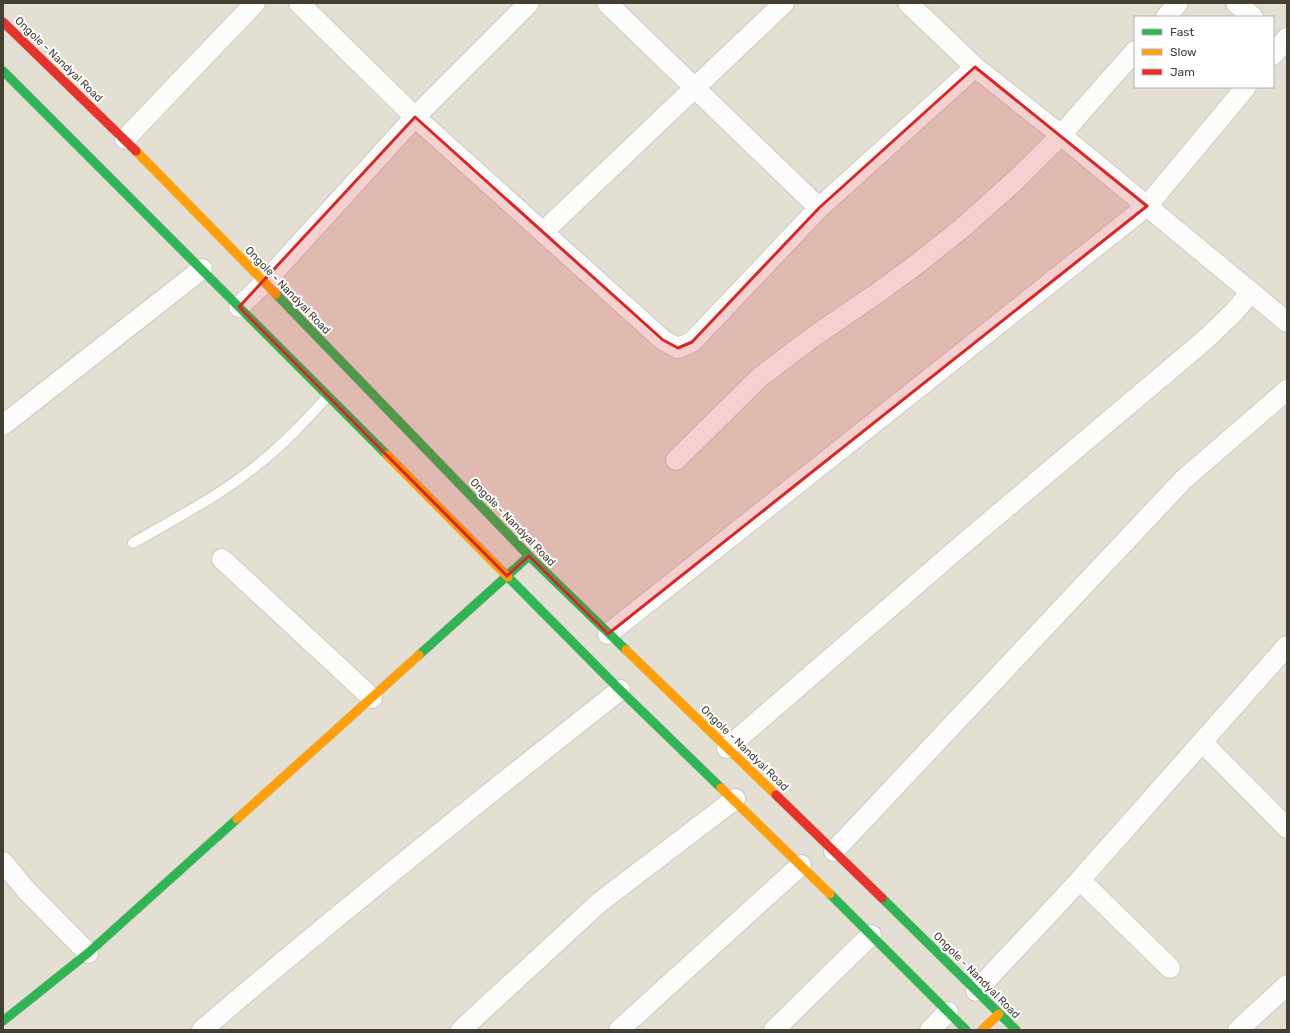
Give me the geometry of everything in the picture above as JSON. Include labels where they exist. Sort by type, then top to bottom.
[{"type":"main road","name":"Ongole - Nandyal Road","points":[[3,22],[125,139],[529,556],[834,851],[998,1014],[1016,1030]]},
{"type":"main road","points":[[3,71],[620,690],[735,799],[966,1030]]},
{"type":"main road","points":[[3,1021],[88,952],[529,556]]},
{"type":"main road","points":[[982,1030],[998,1014]]},
{"type":"street","points":[[125,139],[255,3]]},
{"type":"street","points":[[299,3],[415,117],[663,340],[678,348],[692,342],[819,208],[975,67]]},
{"type":"street","points":[[239,307],[264,282],[415,117],[529,3]]},
{"type":"street","points":[[606,3],[819,208]]},
{"type":"street","points":[[542,232],[784,3]]},
{"type":"street","points":[[908,3],[975,67],[1061,134],[1251,292],[1286,319]]},
{"type":"street","points":[[1167,16],[1178,3]]},
{"type":"street","points":[[1236,3],[1252,16]]},
{"type":"street","points":[[676,460],[760,377],[944,242],[1018,178],[1061,134],[1134,53]]},
{"type":"street","points":[[608,634],[1147,206],[1245,88]]},
{"type":"street","points":[[3,425],[202,269]]},
{"type":"street","points":[[728,748],[934,569],[1206,339],[1234,312],[1251,292]]},
{"type":"street","points":[[834,851],[1183,480],[1287,390]]},
{"type":"street","points":[[222,559],[372,698]]},
{"type":"street","points":[[976,991],[1080,880],[1287,646]]},
{"type":"street","points":[[202,1030],[434,837],[620,690]]},
{"type":"street","points":[[1202,742],[1287,828]]},
{"type":"street","points":[[461,1030],[600,902],[735,799]]},
{"type":"street","points":[[3,862],[26,890],[88,952]]},
{"type":"street","points":[[619,1030],[801,865]]},
{"type":"street","points":[[1080,880],[1170,968]]},
{"type":"street","points":[[774,1030],[871,935]]},
{"type":"street","points":[[1238,1030],[1287,985]]},
{"type":"street","points":[[930,1030],[948,1012]]},
{"type":"lane","points":[[133,543],[210,498],[261,463],[296,431],[328,396]]},
{"type":"highlighted area","points":[[975,67],[1147,206],[608,634],[529,556],[507,576],[239,307],[415,117],[663,340],[678,348],[692,342],[819,208]]},
{"type":"shaded area","points":[[3,3],[1287,3],[1287,1030],[3,1030]]},
{"type":"traffic: fast","points":[[3,71],[387,455]]},
{"type":"traffic: fast","points":[[276,294],[529,556],[626,650]]},
{"type":"traffic: fast","points":[[419,655],[529,556]]},
{"type":"traffic: fast","points":[[508,577],[620,690],[721,788]]},
{"type":"traffic: fast","points":[[3,1021],[88,953],[237,819]]},
{"type":"traffic: fast","points":[[830,894],[966,1030]]},
{"type":"traffic: fast","points":[[882,898],[1016,1030]]},
{"type":"traffic: slow","points":[[136,151],[276,294]]},
{"type":"traffic: slow","points":[[387,455],[508,577]]},
{"type":"traffic: slow","points":[[626,650],[776,795]]},
{"type":"traffic: slow","points":[[237,819],[419,655]]},
{"type":"traffic: slow","points":[[721,788],[830,894]]},
{"type":"traffic: slow","points":[[982,1030],[999,1014]]},
{"type":"traffic: jam","points":[[3,22],[136,151]]},
{"type":"traffic: jam","points":[[776,795],[882,898]]}]
